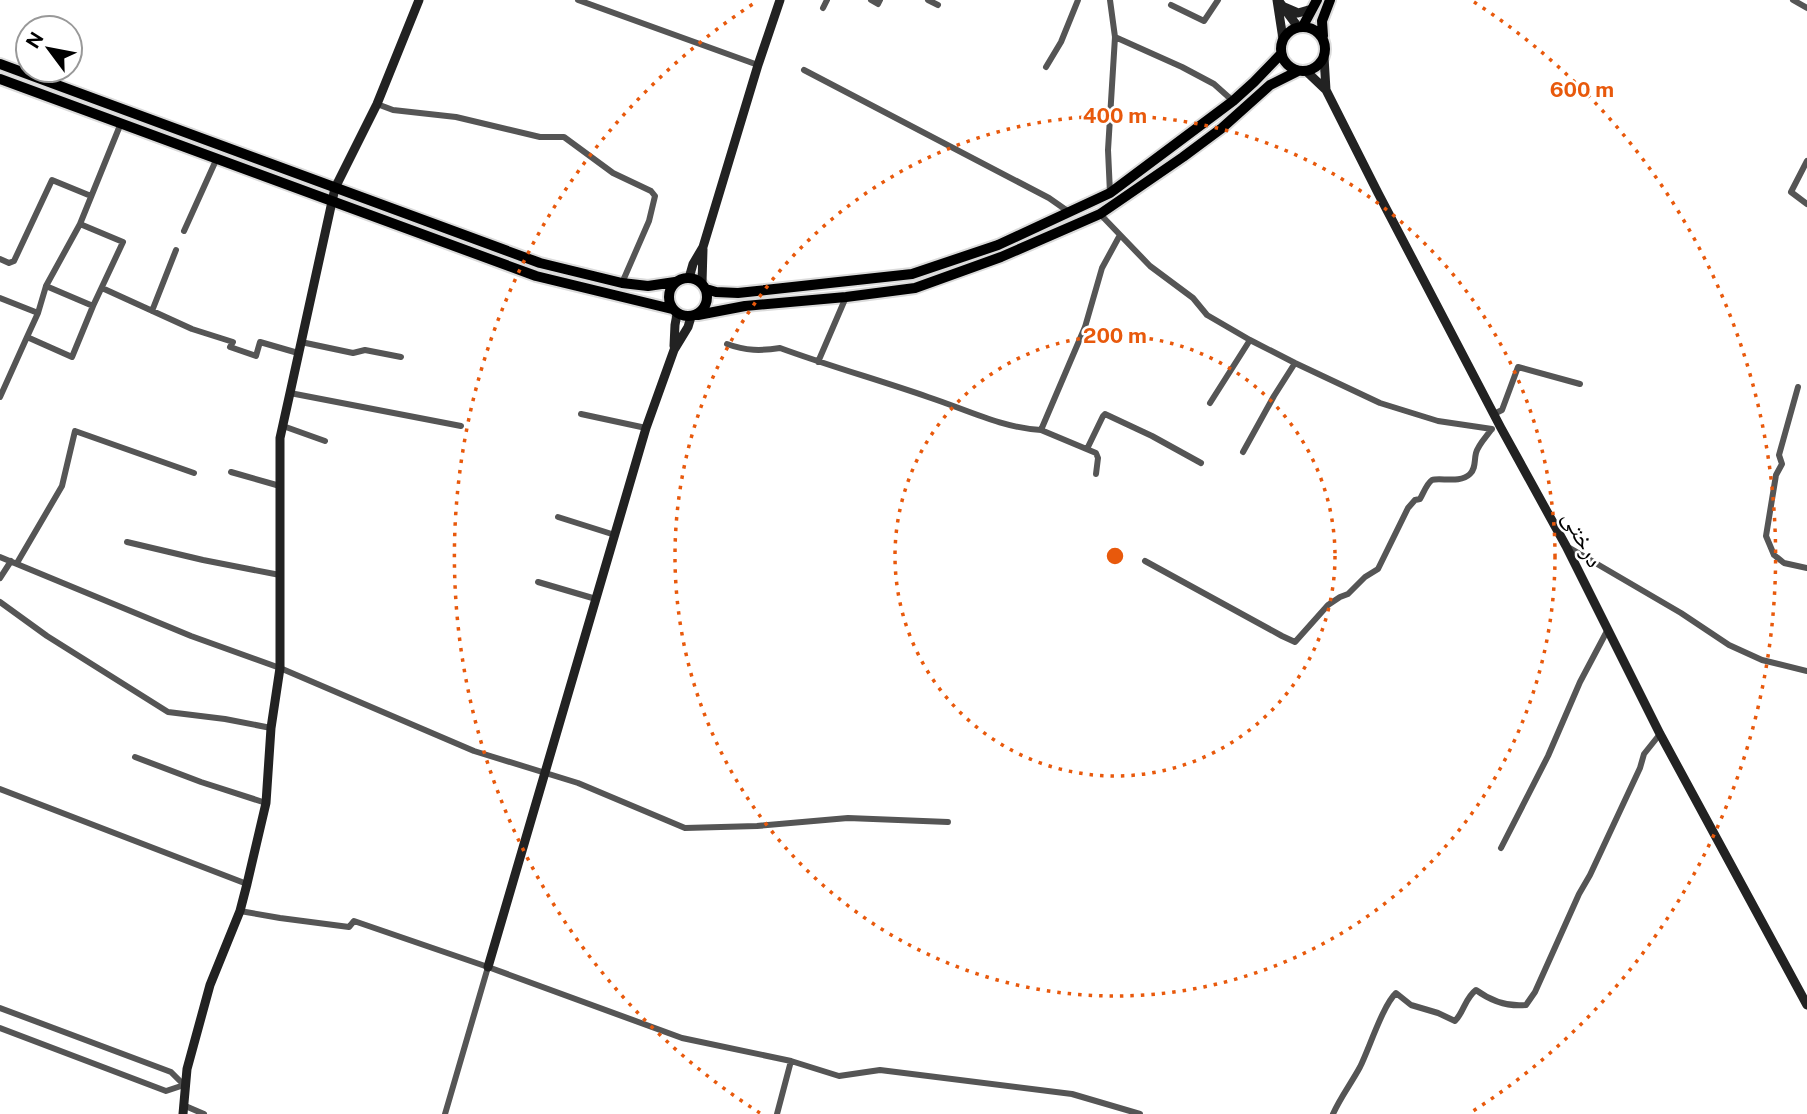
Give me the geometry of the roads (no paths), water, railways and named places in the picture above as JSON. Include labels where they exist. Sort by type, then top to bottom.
[{"type":"highway","points":[[0,79],[536,276],[694,316],[745,306],[915,288],[1001,257],[1100,214],[1222,128],[1270,85],[1314,68],[1324,57],[1326,43],[1322,21],[1330,0]]},
{"type":"highway","points":[[1300,27],[1314,4]]},
{"type":"highway","points":[[1302,71],[1291,67],[1281,54],[1287,33],[1300,27],[1310,27],[1323,36]]},
{"type":"highway","points":[[0,64],[540,263],[622,283],[648,286],[696,279],[716,292],[738,293],[912,274],[998,245],[1110,193],[1233,101],[1281,54]]},
{"type":"highway","points":[[675,282],[669,295],[675,311]]},
{"type":"highway","points":[[694,316],[704,310],[707,303],[708,296],[704,286]]},
{"type":"street","points":[[204,1114],[183,1110],[187,1069],[209,985],[240,911],[265,803],[271,728],[280,668],[280,438],[335,188],[377,104],[419,0]]},
{"type":"street","points":[[578,0],[592,2],[758,65]]},
{"type":"street","points":[[689,278],[693,264],[703,247],[779,0]]},
{"type":"street","points":[[824,8],[827,0]]},
{"type":"street","points":[[871,0],[878,4],[880,0]]},
{"type":"street","points":[[928,0],[937,5]]},
{"type":"street","points":[[1046,67],[1061,42],[1078,0]]},
{"type":"street","points":[[1110,0],[1115,37],[1108,150],[1110,193]]},
{"type":"street","points":[[1171,5],[1204,21],[1218,0]]},
{"type":"street","points":[[1793,0],[1807,8]]},
{"type":"street","points":[[1279,2],[1298,13],[1314,4]]},
{"type":"street","points":[[1279,2],[1300,27]]},
{"type":"street","points":[[1279,2],[1283,40]]},
{"type":"street","points":[[1115,37],[1182,67],[1213,84],[1233,101]]},
{"type":"street","points":[[1324,57],[1326,90]]},
{"type":"street","points":[[804,70],[1049,198],[1069,212]]},
{"type":"street","points":[[1302,71],[1326,90]]},
{"type":"street","name":"درختی","points":[[1326,90],[1494,414],[1496,429],[1566,546],[1660,734],[1807,1004]]},
{"type":"street","points":[[377,104],[393,110],[456,117],[540,137],[564,137],[613,173],[652,191],[653,207],[649,221],[622,283]]},
{"type":"street","points":[[0,397],[38,313],[46,286],[80,224],[121,123]]},
{"type":"street","points":[[184,231],[217,158]]},
{"type":"street","points":[[1807,161],[1791,192],[1807,204]]},
{"type":"street","points":[[0,259],[9,263],[14,261],[52,180],[91,196]]},
{"type":"street","points":[[1100,214],[1150,266],[1194,298],[1207,315],[1250,340],[1380,403],[1438,421],[1496,429]]},
{"type":"street","points":[[27,337],[72,357],[123,242],[80,224]]},
{"type":"street","points":[[1041,430],[1085,327],[1101,268],[1120,235]]},
{"type":"street","points":[[703,247],[704,286]]},
{"type":"street","points":[[152,312],[176,250]]},
{"type":"street","points":[[46,286],[93,306]]},
{"type":"street","points":[[102,288],[192,329],[233,342],[230,346],[256,355],[260,342],[298,353]]},
{"type":"street","points":[[818,362],[846,297]]},
{"type":"street","points":[[0,298],[38,313]]},
{"type":"street","points":[[674,350],[675,311]]},
{"type":"street","points":[[445,1114],[646,428],[674,350],[694,316]]},
{"type":"street","points":[[1210,403],[1250,340]]},
{"type":"street","points":[[301,342],[353,353],[365,350],[401,357]]},
{"type":"street","points":[[727,344],[740,349],[759,351],[780,348],[987,418],[1026,429],[1041,430],[1098,455],[1096,474]]},
{"type":"street","points":[[1243,452],[1295,363]]},
{"type":"street","points":[[1494,414],[1502,410],[1518,367],[1580,384]]},
{"type":"street","points":[[1798,387],[1779,455],[1782,464],[1776,475],[1766,536],[1774,555],[1784,564],[1807,568]]},
{"type":"street","points":[[290,393],[461,425]]},
{"type":"street","points":[[581,414],[646,428]]},
{"type":"street","points":[[1087,449],[1105,414],[1202,463]]},
{"type":"street","points":[[283,426],[325,441]]},
{"type":"street","points":[[1145,561],[1271,631],[1296,642],[1328,605],[1348,594],[1365,577],[1378,569],[1408,508],[1415,500],[1420,499],[1430,482],[1469,475],[1474,469],[1476,450],[1496,429]]},
{"type":"street","points":[[0,578],[14,562],[62,486],[75,431],[194,473]]},
{"type":"street","points":[[231,472],[280,486]]},
{"type":"street","points":[[558,517],[615,535]]},
{"type":"street","points":[[127,542],[280,575]]},
{"type":"street","points":[[1566,546],[1681,613],[1729,645],[1762,660],[1807,671]]},
{"type":"street","points":[[0,556],[191,636],[280,668],[474,751],[578,783],[685,828],[757,826],[848,818],[948,822]]},
{"type":"street","points":[[538,582],[596,599]]},
{"type":"street","points":[[0,602],[47,636],[168,712],[271,728]]},
{"type":"street","points":[[1501,848],[1607,631]]},
{"type":"street","points":[[1333,1114],[1396,993],[1411,1005],[1455,1021],[1476,990],[1485,997],[1510,1006],[1526,1005],[1535,992],[1640,768],[1644,754],[1660,734]]},
{"type":"street","points":[[135,757],[265,803]]},
{"type":"street","points":[[0,789],[247,884]]},
{"type":"street","points":[[240,911],[349,927],[354,921],[682,1038],[791,1061],[839,1076],[880,1070],[1072,1094],[1140,1114]]},
{"type":"street","points":[[0,1008],[171,1072],[184,1085]]},
{"type":"street","points":[[0,1028],[166,1091],[184,1085]]},
{"type":"street","points":[[777,1114],[791,1061]]}]
